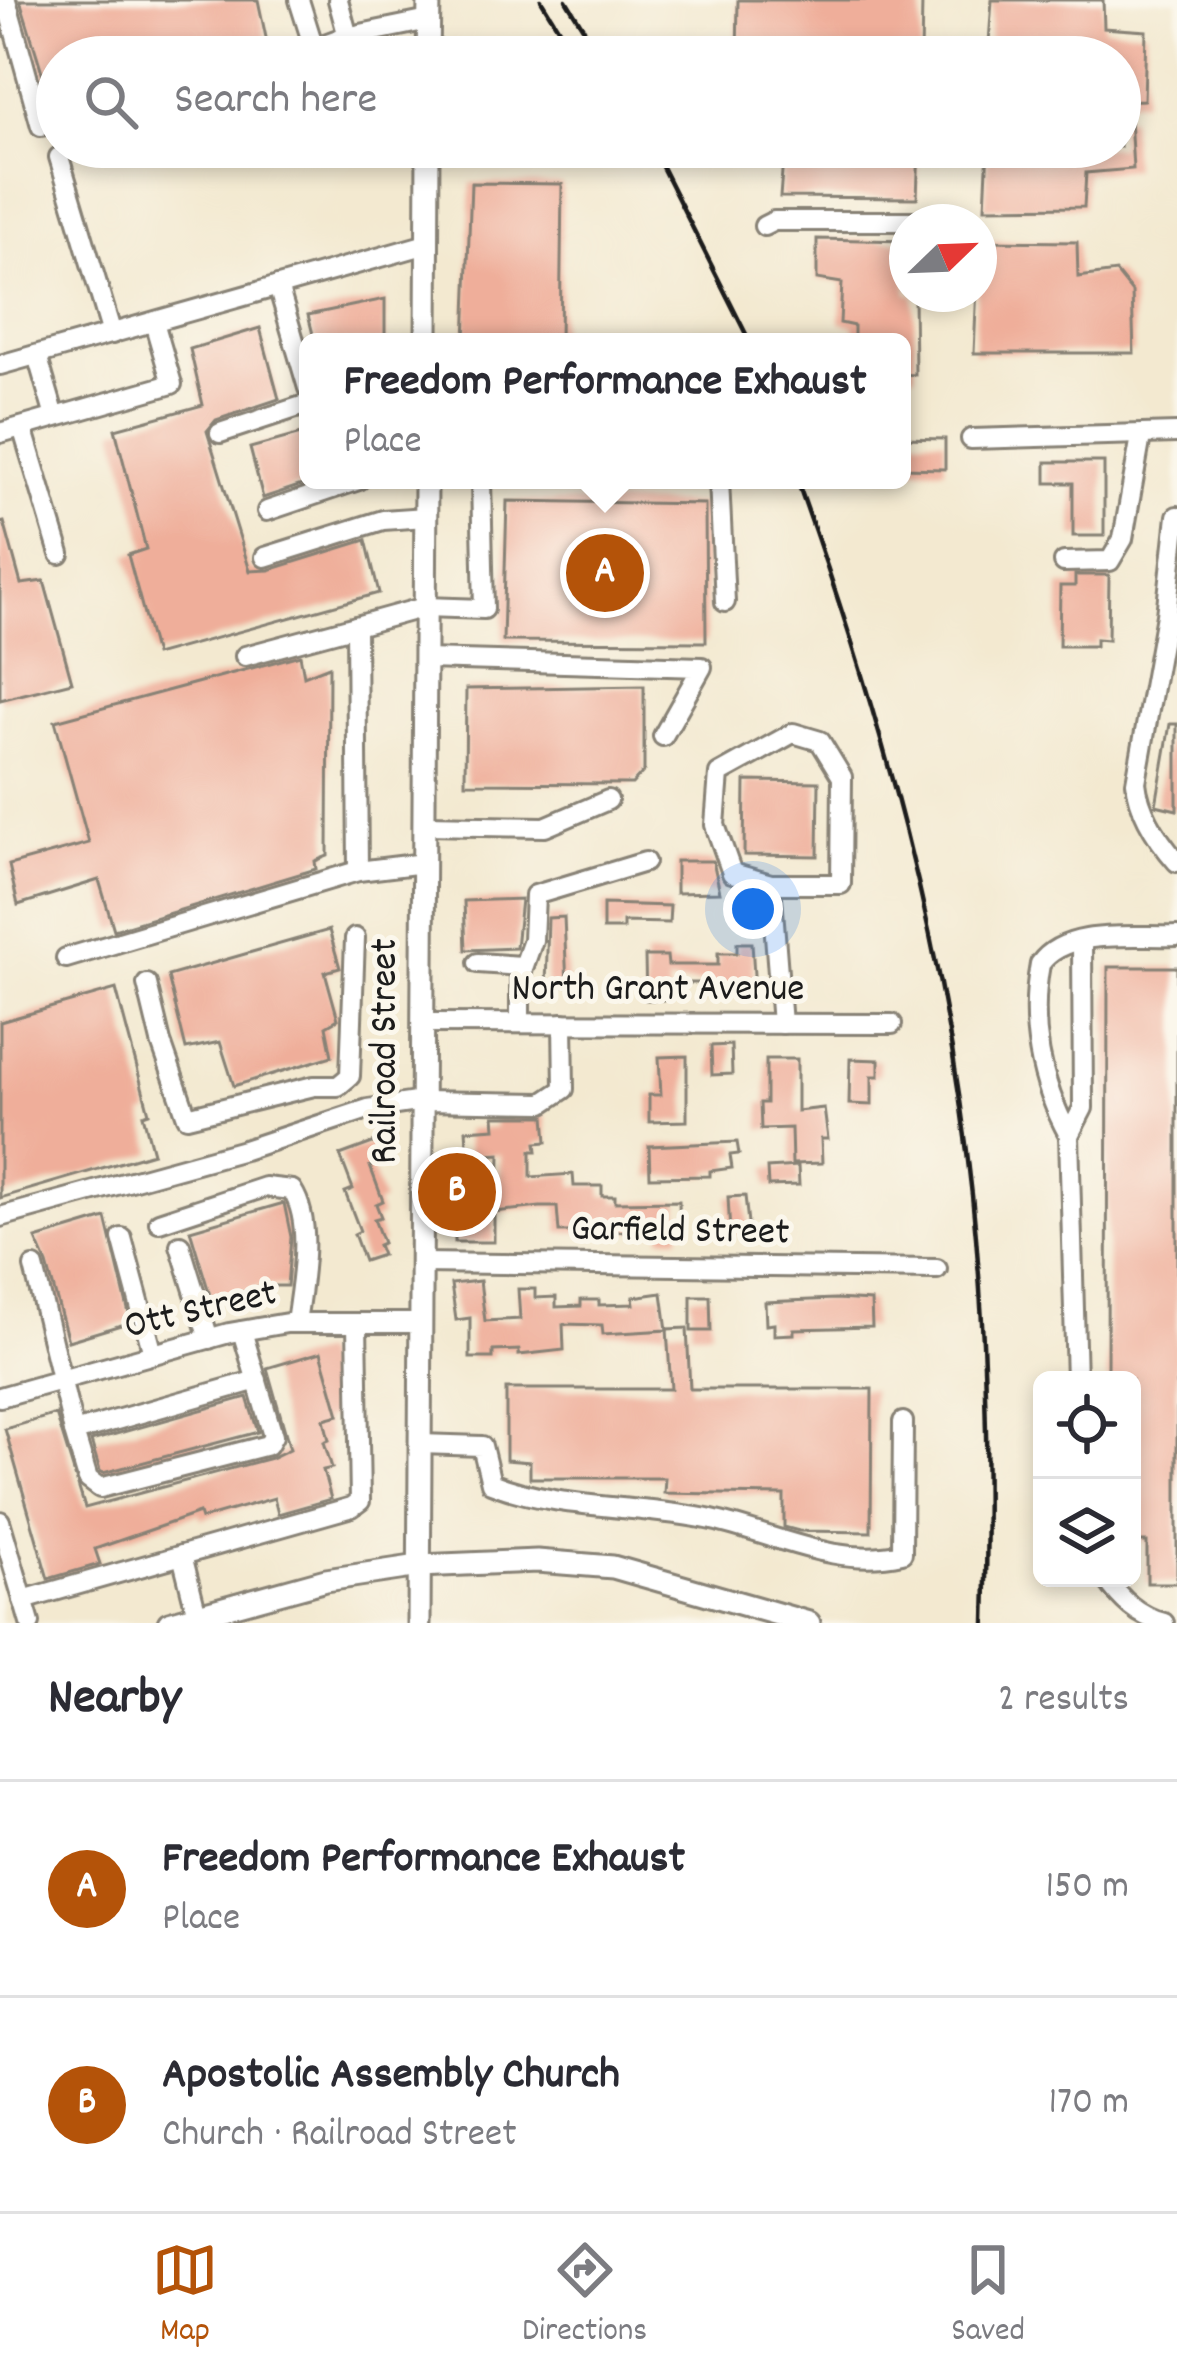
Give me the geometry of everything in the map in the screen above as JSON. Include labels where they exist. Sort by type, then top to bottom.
[{"type":"main road","points":[[427,333],[428,168]]},
{"type":"main road","name":"Railroad Street","points":[[419,1623],[426,489]]},
{"type":"main road","points":[[169,1623],[326,1580],[419,1566],[537,1562],[613,1567],[809,1623]]},
{"type":"street","points":[[5,0],[36,108]]},
{"type":"street","points":[[299,0],[310,36]]},
{"type":"street","points":[[338,0],[348,36]]},
{"type":"street","points":[[351,36],[429,10]]},
{"type":"street","points":[[62,168],[112,334]]},
{"type":"street","points":[[764,226],[774,221],[889,221]]},
{"type":"street","points":[[0,365],[427,244]]},
{"type":"street","points":[[278,286],[299,357]]},
{"type":"street","points":[[0,433],[172,384],[154,322]]},
{"type":"street","points":[[37,355],[55,417]]},
{"type":"street","points":[[220,433],[299,407]]},
{"type":"street","points":[[22,427],[60,554]]},
{"type":"street","points":[[971,440],[1177,433]]},
{"type":"street","points":[[1064,562],[1110,561],[1123,539],[1141,436]]},
{"type":"street","points":[[267,512],[333,489]]},
{"type":"street","points":[[245,656],[425,607],[484,609],[482,489]]},
{"type":"street","points":[[719,489],[725,602]]},
{"type":"street","points":[[1177,516],[1166,615],[1136,782],[1147,818],[1177,862]]},
{"type":"street","points":[[265,557],[382,520],[426,517]]},
{"type":"street","points":[[356,626],[358,871]]},
{"type":"street","points":[[425,659],[702,667],[663,736]]},
{"type":"street","points":[[793,733],[820,741],[842,777],[841,884],[771,884],[732,873],[715,825],[719,775],[793,733]]},
{"type":"street","points":[[424,824],[545,826],[608,800]]},
{"type":"street","points":[[520,1023],[522,966],[533,940],[535,895],[645,862]]},
{"type":"street","points":[[66,958],[358,871],[424,863]]},
{"type":"street","points":[[771,884],[782,1024]]},
{"type":"street","points":[[1076,1371],[1069,1135],[1052,1103],[1038,1058],[1040,964],[1048,952],[1082,940],[1177,936]]},
{"type":"street","points":[[147,984],[187,1117],[314,1085],[338,1086],[350,1076],[356,938]]},
{"type":"street","points":[[1069,1135],[1083,1108],[1082,940]]},
{"type":"street","points":[[478,964],[522,966]]},
{"type":"street","name":"North Grant Avenue","points":[[424,1023],[892,1024]]},
{"type":"street","points":[[0,1217],[244,1150],[368,1109],[423,1101],[544,1103],[564,1089],[563,1023]]},
{"type":"street","points":[[344,1081],[368,1109]]},
{"type":"street","points":[[159,1222],[265,1186],[292,1190],[301,1204],[302,1230],[296,1323]]},
{"type":"street","points":[[122,1238],[153,1354]]},
{"type":"street","points":[[180,1245],[208,1339]]},
{"type":"street","name":"Garfield Street","points":[[421,1263],[937,1269]]},
{"type":"street","points":[[34,1267],[88,1479],[100,1488],[268,1445],[273,1436],[242,1331]]},
{"type":"street","name":"Ott Street","points":[[0,1397],[242,1331],[296,1323],[421,1323]]},
{"type":"street","points":[[23,1600],[360,1501],[357,1323]]},
{"type":"street","points":[[74,1432],[256,1380]]},
{"type":"street","points":[[420,1444],[482,1446],[491,1484],[526,1497],[713,1520],[790,1545],[877,1558],[902,1553],[902,1422]]},
{"type":"street","points":[[0,1521],[30,1623]]},
{"type":"street","points":[[182,1556],[201,1617]]},
{"type":"street","points":[[1112,1587],[1121,1600],[1165,1623]]},
{"type":"building","points":[[20,0],[258,0],[266,36],[36,36],[36,52]]},
{"type":"building","points":[[738,0],[922,0],[921,36],[737,36]]},
{"type":"building","points":[[992,0],[1103,0],[1104,28],[1146,31],[1144,100],[1141,36],[989,36]]},
{"type":"building","points":[[782,168],[918,168],[917,198],[780,197]]},
{"type":"building","points":[[987,168],[1133,168],[1086,173],[1084,207],[985,204]]},
{"type":"building","points":[[471,183],[562,184],[560,333],[465,333]]},
{"type":"building","points":[[817,239],[889,241],[889,312],[914,312],[915,375],[911,375],[911,333],[854,333],[854,326],[840,323],[842,283],[817,279]]},
{"type":"building","points":[[997,241],[1077,242],[1078,277],[1116,272],[1132,292],[1134,353],[974,353],[976,312],[997,312]]},
{"type":"building","points":[[385,299],[385,333],[313,333],[308,315]]},
{"type":"building","points":[[260,328],[279,399],[216,420],[207,431],[250,571],[269,570],[366,540],[379,593],[155,655],[128,555],[146,549],[115,429],[203,405],[190,349]]},
{"type":"building","points":[[299,434],[299,486],[263,498],[250,448]]},
{"type":"building","points":[[911,438],[945,439],[945,469],[911,468]]},
{"type":"building","points":[[1046,462],[1104,462],[1104,536],[1073,536],[1073,483],[1046,483]]},
{"type":"building","points":[[507,501],[705,504],[706,642],[503,641]]},
{"type":"building","points":[[4,522],[21,584],[44,581],[72,682],[0,700],[0,523]]},
{"type":"building","points":[[1075,575],[1109,575],[1108,640],[1096,639],[1096,646],[1059,646],[1060,586],[1075,586]]},
{"type":"building","points":[[300,655],[304,676],[329,666],[328,856],[315,861],[316,869],[114,930],[99,880],[18,905],[9,865],[89,843],[55,721]]},
{"type":"building","points":[[644,686],[644,771],[632,784],[465,783],[466,689]]},
{"type":"building","points":[[1170,724],[1177,724],[1177,810],[1156,805]]},
{"type":"building","points":[[745,781],[819,782],[818,856],[744,855]]},
{"type":"building","points":[[676,861],[713,861],[720,892],[676,893]]},
{"type":"building","points":[[521,899],[516,948],[466,950],[464,901]]},
{"type":"building","points":[[603,904],[670,906],[669,923],[623,922],[623,929],[603,929]]},
{"type":"building","points":[[564,917],[567,986],[546,987],[548,918]]},
{"type":"building","points":[[329,930],[340,968],[325,972],[338,1019],[326,1026],[332,1056],[234,1086],[220,1042],[186,1049],[168,976]]},
{"type":"building","points":[[737,943],[752,943],[755,991],[739,992],[739,988],[717,987],[717,983],[668,983],[669,1000],[646,1000],[645,956],[667,956],[668,965],[718,965],[718,953],[737,953]]},
{"type":"building","points":[[1108,967],[1177,967],[1177,1583],[1147,1583],[1147,1542],[1141,1542],[1141,1371],[1107,1371]]},
{"type":"building","points":[[116,989],[149,1113],[143,1115],[153,1153],[0,1198],[0,1022]]},
{"type":"building","points":[[731,1045],[732,1074],[712,1075],[711,1046]]},
{"type":"building","points":[[687,1056],[687,1121],[649,1122],[649,1095],[661,1095],[659,1057]]},
{"type":"building","points":[[766,1059],[797,1059],[797,1111],[824,1108],[828,1139],[821,1139],[822,1163],[792,1164],[791,1128],[761,1129]]},
{"type":"building","points":[[850,1059],[879,1060],[879,1076],[872,1076],[872,1105],[849,1104]]},
{"type":"building","points":[[494,1116],[545,1116],[547,1142],[536,1143],[537,1151],[531,1151],[531,1177],[573,1174],[574,1186],[602,1186],[602,1196],[615,1196],[615,1202],[679,1201],[680,1237],[661,1237],[661,1231],[559,1232],[557,1207],[540,1207],[494,1212],[494,1242],[455,1242],[460,1195],[499,1195],[500,1154],[468,1156],[466,1130],[495,1128]]},
{"type":"building","points":[[378,1141],[385,1160],[370,1166],[383,1201],[376,1204],[381,1217],[374,1219],[382,1255],[364,1261],[354,1234],[360,1231],[345,1192],[353,1189],[340,1155]]},
{"type":"building","points":[[737,1142],[739,1154],[730,1155],[732,1168],[710,1171],[710,1176],[650,1177],[649,1146]]},
{"type":"building","points":[[798,1166],[799,1185],[768,1186],[767,1168]]},
{"type":"building","points":[[745,1196],[749,1232],[730,1233],[728,1197]]},
{"type":"building","points":[[284,1203],[291,1237],[287,1286],[262,1286],[212,1302],[190,1230]]},
{"type":"building","points":[[106,1218],[131,1322],[68,1341],[36,1239]]},
{"type":"building","points":[[480,1281],[485,1321],[520,1319],[518,1289],[535,1289],[535,1298],[556,1297],[556,1307],[581,1306],[581,1300],[599,1300],[599,1305],[634,1304],[633,1297],[662,1293],[667,1330],[603,1334],[602,1325],[563,1324],[564,1350],[519,1355],[519,1350],[493,1351],[493,1358],[470,1358],[470,1318],[456,1320],[451,1284]]},
{"type":"building","points":[[691,1296],[710,1296],[711,1331],[691,1331]]},
{"type":"building","points":[[871,1301],[872,1327],[794,1329],[794,1334],[774,1335],[774,1324],[766,1325],[765,1302]]},
{"type":"building","points":[[687,1328],[690,1389],[872,1389],[871,1532],[784,1527],[784,1495],[664,1493],[665,1478],[530,1478],[530,1462],[506,1460],[506,1389],[671,1389],[667,1329]]},
{"type":"building","points":[[321,1352],[339,1415],[324,1419],[329,1440],[324,1442],[332,1468],[323,1470],[331,1499],[278,1514],[274,1498],[201,1519],[199,1513],[95,1549],[100,1564],[48,1579],[5,1429],[56,1414],[85,1508],[290,1449],[267,1368]]},
{"type":"building","points":[[247,1397],[258,1432],[100,1471],[91,1441]]},
{"type":"railway","points":[[541,0],[563,36]]},
{"type":"railway","points":[[566,0],[588,36]]},
{"type":"railway","points":[[663,168],[745,333]]},
{"type":"railway","points":[[800,489],[856,655],[906,832],[960,1103],[984,1356],[985,1623]]},
{"type":"place","name":"Freedom Performance Exhaust","points":[[605,573]]},
{"type":"place","name":"Apostolic Assembly Church","points":[[457,1192]]}]
